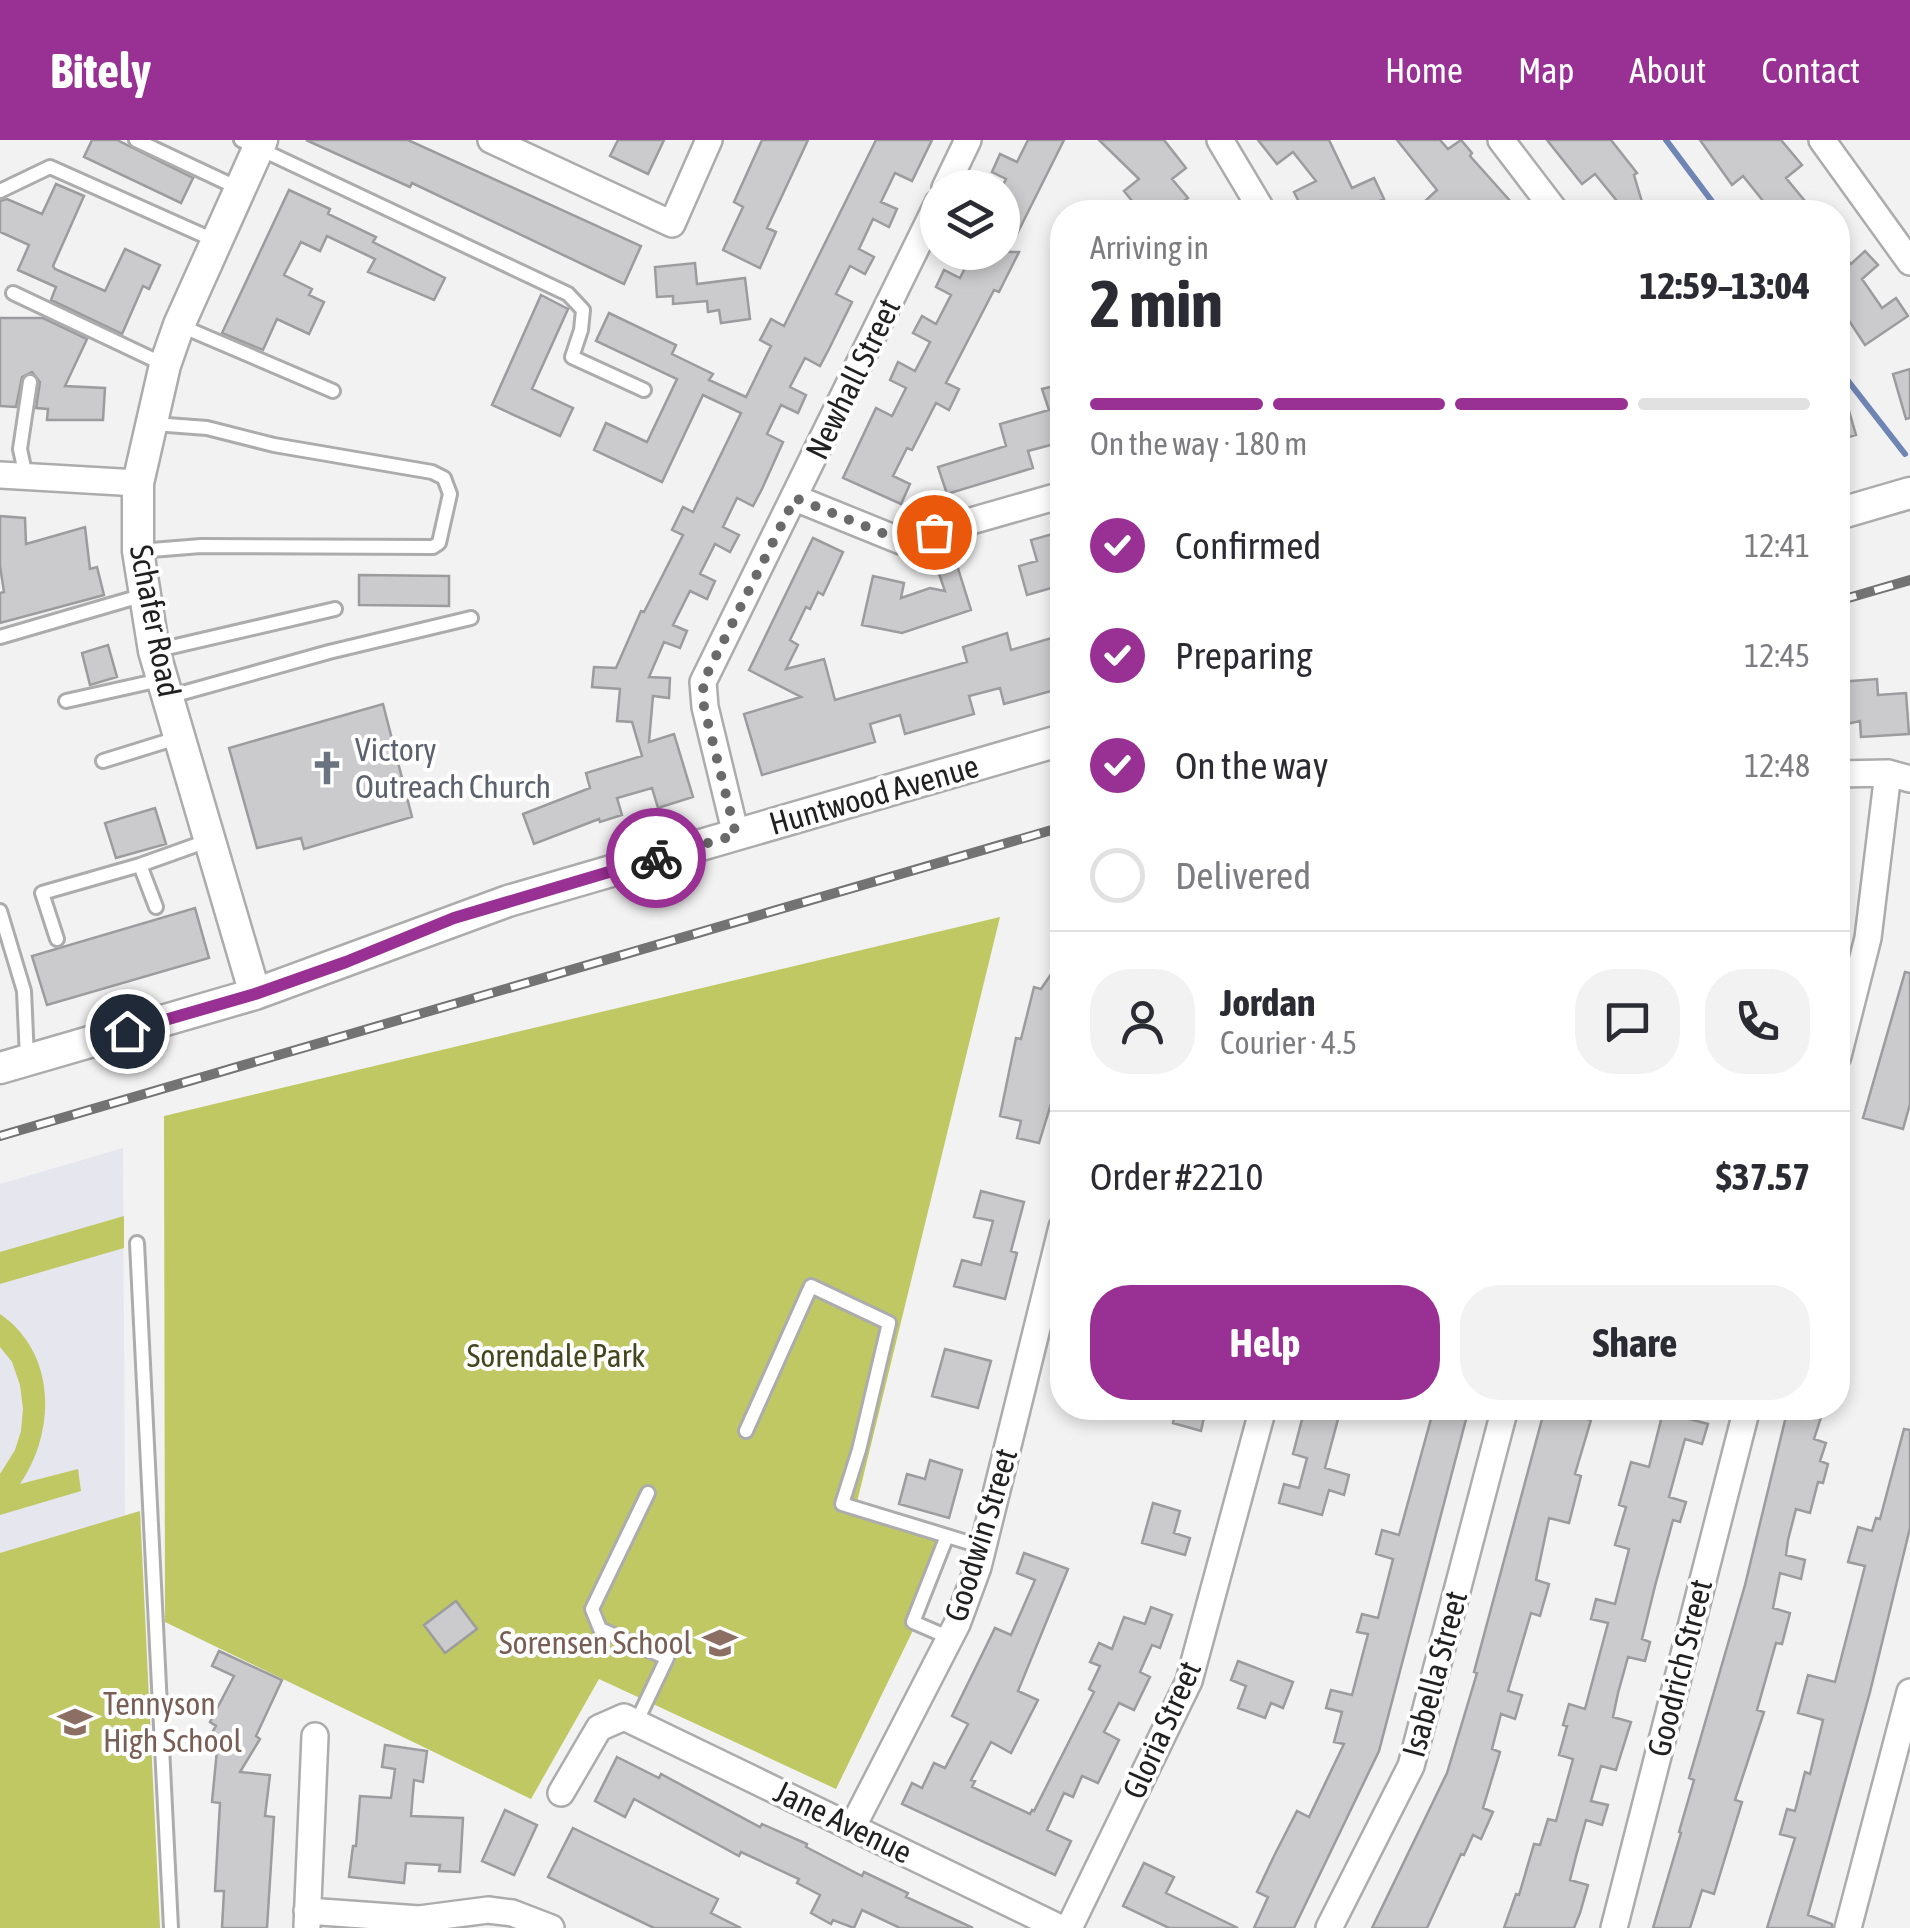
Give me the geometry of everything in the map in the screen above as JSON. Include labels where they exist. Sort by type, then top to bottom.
[{"type":"street","points":[[490,140],[672,224],[709,140]]},
{"type":"street","points":[[954,170],[968,140]]},
{"type":"street","points":[[1220,140],[1257,200]]},
{"type":"street","points":[[1501,140],[1547,200]]},
{"type":"street","points":[[1822,140],[1910,262]]},
{"type":"street","name":"Schafer Road","points":[[254,143],[240,189],[165,365],[138,483],[138,552],[162,676],[255,994]]},
{"type":"street","name":"Newhall Street","points":[[736,835],[704,707],[703,682],[920,240]]},
{"type":"street","points":[[13,476],[138,483]]},
{"type":"street","points":[[1850,510],[1910,493]]},
{"type":"street","points":[[795,498],[902,541],[1050,498]]},
{"type":"street","name":"Huntwood Avenue","points":[[14,1064],[255,994],[454,918],[1050,743]]},
{"type":"street","points":[[1850,774],[1899,776],[1868,938],[1850,1009]]},
{"type":"street","name":"Goodwin Street","points":[[853,1826],[950,1638],[983,1547],[1050,1276]]},
{"type":"street","name":"Gloria Street","points":[[1069,1928],[1190,1681],[1260,1420]]},
{"type":"street","name":"Isabella Street","points":[[1329,1928],[1411,1766],[1502,1420]]},
{"type":"street","name":"Goodrich Street","points":[[1614,1928],[1744,1420]]},
{"type":"street","points":[[1848,1928],[1910,1692]]},
{"type":"street","points":[[561,1793],[599,1728],[630,1720]]},
{"type":"street","name":"Jane Avenue","points":[[630,1720],[1060,1928]]},
{"type":"street","points":[[315,1736],[307,1920],[419,1919],[488,1910],[512,1913],[552,1928]]},
{"type":"lane","points":[[136,140],[240,189]]},
{"type":"lane","points":[[254,143],[568,294],[582,310],[581,330],[572,357],[644,390]]},
{"type":"lane","points":[[0,191],[50,167],[216,241]]},
{"type":"lane","points":[[13,293],[165,365]]},
{"type":"lane","points":[[179,325],[333,391]]},
{"type":"lane","points":[[13,476],[30,382]]},
{"type":"lane","points":[[138,552],[201,546],[433,547],[439,543],[450,494],[444,478],[432,472],[207,428],[152,424]]},
{"type":"lane","points":[[0,637],[144,596]]},
{"type":"lane","points":[[162,676],[335,609]]},
{"type":"lane","points":[[66,701],[162,676],[329,652],[470,618]]},
{"type":"lane","points":[[104,760],[179,736]]},
{"type":"lane","points":[[57,939],[42,893],[210,840]]},
{"type":"lane","points":[[140,865],[156,907]]},
{"type":"lane","points":[[0,911],[5,947],[24,991],[14,1064]]},
{"type":"lane","points":[[137,1243],[171,1928]]},
{"type":"lane","points":[[746,1431],[812,1286],[889,1322],[842,1504],[983,1547]]},
{"type":"lane","points":[[630,1720],[667,1658],[600,1628],[592,1610],[648,1493]]},
{"type":"lane","points":[[947,1536],[913,1622],[950,1638]]},
{"type":"shaded area","name":"Tennyson High School","points":[[123,1148],[125,1515],[140,1511],[160,1928],[0,1928],[0,1184]]},
{"type":"green space","name":"Sorendale Park","points":[[1000,917],[857,1502],[948,1531],[935,1585],[836,1789],[599,1679],[531,1799],[165,1622],[164,1116]]},
{"type":"green space","points":[[124,1216],[124,1248],[0,1284],[0,1252]]},
{"type":"green space","points":[[0,1314],[19,1330],[32,1350],[45,1394],[40,1441],[20,1484],[78,1469],[81,1491],[0,1515],[0,1474],[15,1450],[23,1409],[12,1362],[0,1347]]},
{"type":"green space","points":[[140,1511],[160,1928],[0,1928],[0,1553]]},
{"type":"building","points":[[92,140],[117,140],[193,178],[181,203],[84,157]]},
{"type":"building","points":[[306,140],[408,140],[641,246],[624,284],[412,183],[410,187]]},
{"type":"building","points":[[618,140],[664,140],[648,174],[610,156]]},
{"type":"building","points":[[762,140],[808,140],[767,228],[776,232],[760,268],[723,250],[743,207],[734,202]]},
{"type":"building","points":[[876,140],[932,140],[912,181],[895,173],[881,202],[897,209],[889,227],[873,219],[859,249],[874,257],[865,274],[850,266],[836,294],[852,302],[829,349],[820,366],[805,358],[790,387],[806,395],[798,413],[781,405],[767,434],[783,442],[762,489],[753,506],[737,498],[723,527],[739,535],[730,552],[715,544],[700,574],[715,581],[707,599],[690,591],[673,625],[687,631],[680,648],[664,642],[649,677],[670,678],[669,698],[653,696],[649,742],[674,734],[693,797],[658,808],[652,788],[617,798],[622,815],[600,822],[599,819],[534,844],[523,814],[590,788],[586,773],[642,756],[632,722],[617,721],[620,689],[592,687],[594,667],[616,668],[641,611],[644,612],[683,535],[672,530],[683,507],[693,512],[741,413],[703,395],[662,482],[594,450],[606,423],[647,442],[677,379],[596,341],[609,313],[676,345],[672,354],[713,374],[709,380],[746,397],[771,346],[760,340],[771,319],[784,326]]},
{"type":"building","points":[[1028,140],[1064,140],[1020,228],[1020,170],[993,170],[1000,154],[1017,162]]},
{"type":"building","points":[[1099,140],[1164,140],[1186,168],[1172,179],[1188,198],[1131,200],[1124,191],[1139,179]]},
{"type":"building","points":[[1258,140],[1329,140],[1352,188],[1374,178],[1384,199],[1298,200],[1294,192],[1316,181],[1293,152],[1277,164]]},
{"type":"building","points":[[1397,140],[1440,140],[1448,149],[1461,140],[1472,153],[1470,156],[1509,200],[1426,200],[1437,190]]},
{"type":"building","points":[[1547,140],[1611,140],[1637,173],[1634,175],[1641,200],[1616,200],[1595,174],[1582,184]]},
{"type":"building","points":[[1700,140],[1781,140],[1802,165],[1786,178],[1804,200],[1762,200],[1743,176],[1732,185]]},
{"type":"building","points":[[56,184],[84,196],[55,269],[105,291],[125,249],[160,265],[149,289],[143,286],[122,334],[51,300],[56,287],[18,270],[29,245],[0,232],[0,201],[7,199],[42,214]]},
{"type":"building","points":[[289,190],[376,237],[373,242],[445,278],[434,300],[368,272],[375,259],[327,236],[320,251],[301,242],[284,275],[312,289],[309,295],[324,302],[309,334],[277,319],[263,350],[222,333]]},
{"type":"building","points":[[1865,251],[1878,265],[1862,279],[1882,308],[1896,298],[1908,316],[1865,345],[1850,322],[1850,263]]},
{"type":"building","points":[[695,263],[697,284],[745,278],[750,319],[721,323],[719,310],[708,312],[707,301],[673,304],[673,296],[657,297],[655,267]]},
{"type":"building","points":[[944,270],[960,278],[964,270],[1010,270],[999,292],[994,290],[946,383],[959,389],[949,410],[936,403],[912,450],[907,448],[893,476],[910,484],[901,504],[843,478],[876,408],[892,416],[906,388],[890,380],[898,362],[915,371],[930,342],[913,333],[922,316],[936,324],[951,295],[936,287]]},
{"type":"building","points":[[541,295],[568,309],[532,389],[573,408],[560,436],[492,405]]},
{"type":"building","points":[[0,318],[43,318],[87,339],[65,386],[105,388],[103,420],[47,420],[48,409],[36,408],[40,382],[32,372],[22,377],[16,407],[0,406]]},
{"type":"building","points":[[1910,369],[1910,418],[1906,419],[1893,374]]},
{"type":"building","points":[[1050,387],[1050,445],[1028,451],[1033,468],[947,494],[938,467],[1006,446],[1000,424],[1049,410],[1042,389]]},
{"type":"building","points":[[1850,414],[1856,435],[1850,437]]},
{"type":"building","points":[[0,516],[25,518],[26,544],[85,527],[90,569],[97,567],[104,595],[0,623],[0,593],[4,592]]},
{"type":"building","points":[[1050,535],[1050,588],[1027,595],[1019,566],[1037,561],[1031,540]]},
{"type":"building","points":[[813,538],[843,552],[823,595],[818,592],[810,609],[806,607],[790,640],[798,645],[786,669],[824,659],[835,700],[967,662],[963,647],[1007,633],[1011,650],[1050,639],[1050,691],[1004,704],[1000,688],[969,696],[974,714],[905,734],[900,715],[870,724],[875,742],[762,775],[744,714],[801,697],[749,670]]},
{"type":"building","points":[[956,562],[971,610],[902,633],[862,625],[873,576],[904,583],[901,598],[930,588],[945,591],[937,568]]},
{"type":"building","points":[[359,575],[449,576],[449,606],[359,605]]},
{"type":"building","points":[[108,645],[117,677],[90,685],[82,653]]},
{"type":"building","points":[[1877,679],[1878,695],[1906,693],[1909,734],[1861,737],[1860,721],[1850,723],[1850,681]]},
{"type":"building","points":[[383,704],[412,817],[304,849],[301,838],[257,848],[229,748]]},
{"type":"building","points":[[155,808],[166,844],[116,858],[105,823]]},
{"type":"building","points":[[195,908],[209,958],[47,1005],[32,956]]},
{"type":"building","points":[[1905,972],[1910,973],[1910,1104],[1903,1129],[1863,1118]]},
{"type":"building","points":[[1050,976],[1050,1107],[1039,1143],[1017,1138],[1021,1121],[1000,1116],[1016,1038],[1021,1039],[1034,987],[1041,989]]},
{"type":"building","points":[[981,1191],[1024,1202],[1011,1251],[1017,1253],[1005,1299],[954,1286],[962,1260],[981,1265],[993,1221],[974,1217]]},
{"type":"building","points":[[945,1349],[991,1361],[978,1408],[932,1396]]},
{"type":"building","points":[[1174,1420],[1203,1420],[1201,1431],[1173,1423]]},
{"type":"building","points":[[1302,1420],[1338,1420],[1325,1468],[1349,1475],[1344,1495],[1329,1490],[1322,1515],[1279,1503],[1284,1484],[1299,1488],[1307,1458],[1293,1454]]},
{"type":"building","points":[[1431,1420],[1466,1420],[1379,1751],[1294,1928],[1254,1928],[1268,1897],[1257,1892],[1274,1856],[1297,1811],[1309,1817],[1344,1744],[1334,1742],[1342,1712],[1326,1708],[1331,1690],[1352,1695],[1368,1634],[1357,1632],[1362,1614],[1378,1618],[1393,1559],[1376,1554],[1382,1530],[1399,1535]]},
{"type":"building","points":[[1542,1420],[1591,1420],[1575,1474],[1581,1476],[1569,1523],[1549,1518],[1536,1580],[1549,1584],[1540,1616],[1531,1613],[1508,1691],[1522,1695],[1515,1719],[1501,1714],[1492,1749],[1500,1752],[1483,1808],[1493,1812],[1481,1839],[1473,1835],[1464,1855],[1461,1854],[1427,1928],[1372,1928],[1447,1773],[1477,1673],[1474,1672]]},
{"type":"building","points":[[1661,1420],[1708,1424],[1702,1444],[1685,1439],[1669,1497],[1686,1502],[1680,1522],[1673,1520],[1655,1586],[1642,1639],[1650,1642],[1645,1661],[1628,1657],[1618,1693],[1613,1717],[1631,1722],[1616,1770],[1601,1766],[1591,1801],[1608,1805],[1602,1825],[1586,1820],[1576,1856],[1570,1880],[1588,1885],[1574,1928],[1504,1928],[1516,1894],[1519,1895],[1534,1844],[1540,1845],[1548,1819],[1556,1821],[1573,1759],[1559,1755],[1567,1726],[1563,1725],[1569,1704],[1585,1709],[1608,1623],[1591,1619],[1596,1599],[1615,1604],[1629,1549],[1615,1545],[1626,1507],[1619,1505],[1631,1462],[1649,1467]]},
{"type":"building","points":[[1785,1420],[1820,1420],[1814,1439],[1826,1443],[1820,1461],[1828,1464],[1823,1483],[1818,1482],[1810,1513],[1796,1509],[1786,1555],[1805,1560],[1801,1579],[1780,1573],[1773,1608],[1790,1613],[1782,1644],[1776,1643],[1757,1710],[1764,1712],[1735,1800],[1742,1802],[1714,1894],[1702,1890],[1690,1928],[1653,1928],[1694,1780],[1689,1778],[1745,1585]]},
{"type":"building","points":[[1904,1429],[1910,1430],[1910,1528],[1870,1692],[1808,1915],[1832,1924],[1832,1928],[1767,1928],[1795,1838],[1780,1834],[1787,1809],[1795,1811],[1805,1772],[1810,1774],[1823,1720],[1798,1713],[1808,1675],[1835,1682],[1865,1566],[1848,1562],[1858,1527],[1872,1531],[1876,1518],[1880,1519]]},
{"type":"building","points":[[930,1460],[962,1470],[949,1518],[899,1504],[907,1474],[925,1479]]},
{"type":"building","points":[[1153,1503],[1180,1511],[1174,1533],[1190,1538],[1185,1555],[1142,1543]]},
{"type":"building","points":[[1024,1553],[1068,1569],[1018,1691],[1038,1700],[1011,1753],[991,1742],[971,1780],[975,1781],[972,1787],[1030,1814],[1094,1692],[1089,1689],[1100,1666],[1090,1662],[1099,1643],[1112,1649],[1124,1617],[1145,1624],[1151,1607],[1172,1615],[1160,1648],[1152,1645],[1140,1672],[1150,1677],[1134,1710],[1119,1703],[1104,1732],[1119,1740],[1098,1783],[1082,1776],[1073,1797],[1064,1793],[1047,1830],[1071,1841],[1055,1875],[902,1804],[912,1783],[922,1788],[934,1763],[945,1768],[968,1724],[952,1716],[995,1628],[1011,1635],[1035,1580],[1017,1573]]},
{"type":"building","points":[[456,1601],[477,1629],[445,1653],[424,1625]]},
{"type":"building","points":[[219,1651],[282,1680],[256,1736],[260,1739],[240,1772],[270,1775],[265,1816],[274,1817],[267,1928],[222,1928],[224,1891],[215,1891],[220,1803],[212,1802],[217,1750],[206,1743],[216,1726],[210,1722],[234,1676],[212,1666]]},
{"type":"building","points":[[1238,1661],[1293,1682],[1283,1708],[1271,1703],[1265,1718],[1238,1708],[1246,1686],[1231,1680]]},
{"type":"building","points":[[385,1745],[427,1751],[423,1782],[414,1780],[411,1816],[463,1818],[460,1872],[439,1871],[440,1865],[406,1863],[404,1883],[349,1877],[360,1796],[391,1798],[395,1769],[382,1767]]},
{"type":"building","points":[[617,1757],[659,1778],[661,1774],[760,1827],[762,1824],[807,1844],[806,1847],[862,1876],[864,1872],[908,1893],[906,1897],[973,1928],[900,1928],[862,1910],[854,1928],[833,1920],[831,1924],[811,1913],[820,1895],[797,1883],[799,1879],[741,1852],[739,1856],[634,1799],[625,1817],[595,1801]]},
{"type":"building","points":[[505,1810],[537,1825],[514,1875],[482,1861]]},
{"type":"building","points":[[573,1828],[718,1899],[711,1913],[741,1928],[654,1928],[548,1877]]},
{"type":"building","points":[[1144,1863],[1174,1877],[1166,1893],[1238,1928],[1169,1928],[1123,1906]]},
{"type":"waterway","points":[[1666,140],[1711,200]]},
{"type":"waterway","points":[[1850,383],[1905,454]]},
{"type":"railway","points":[[1850,598],[1910,580]]},
{"type":"railway","points":[[0,1136],[1050,830]]},
{"type":"way so far","points":[[656,858],[736,835],[704,707],[703,682],[795,498],[902,541],[934,532]]},
{"type":"place","name":"Victory Outreach Church","points":[[327,768]]},
{"type":"place","name":"Sorensen School","points":[[720,1643]]},
{"type":"place","name":"Tennyson High School","points":[[75,1722]]},
{"type":"route","points":[[127,1031],[255,994],[454,918],[656,858]]}]
